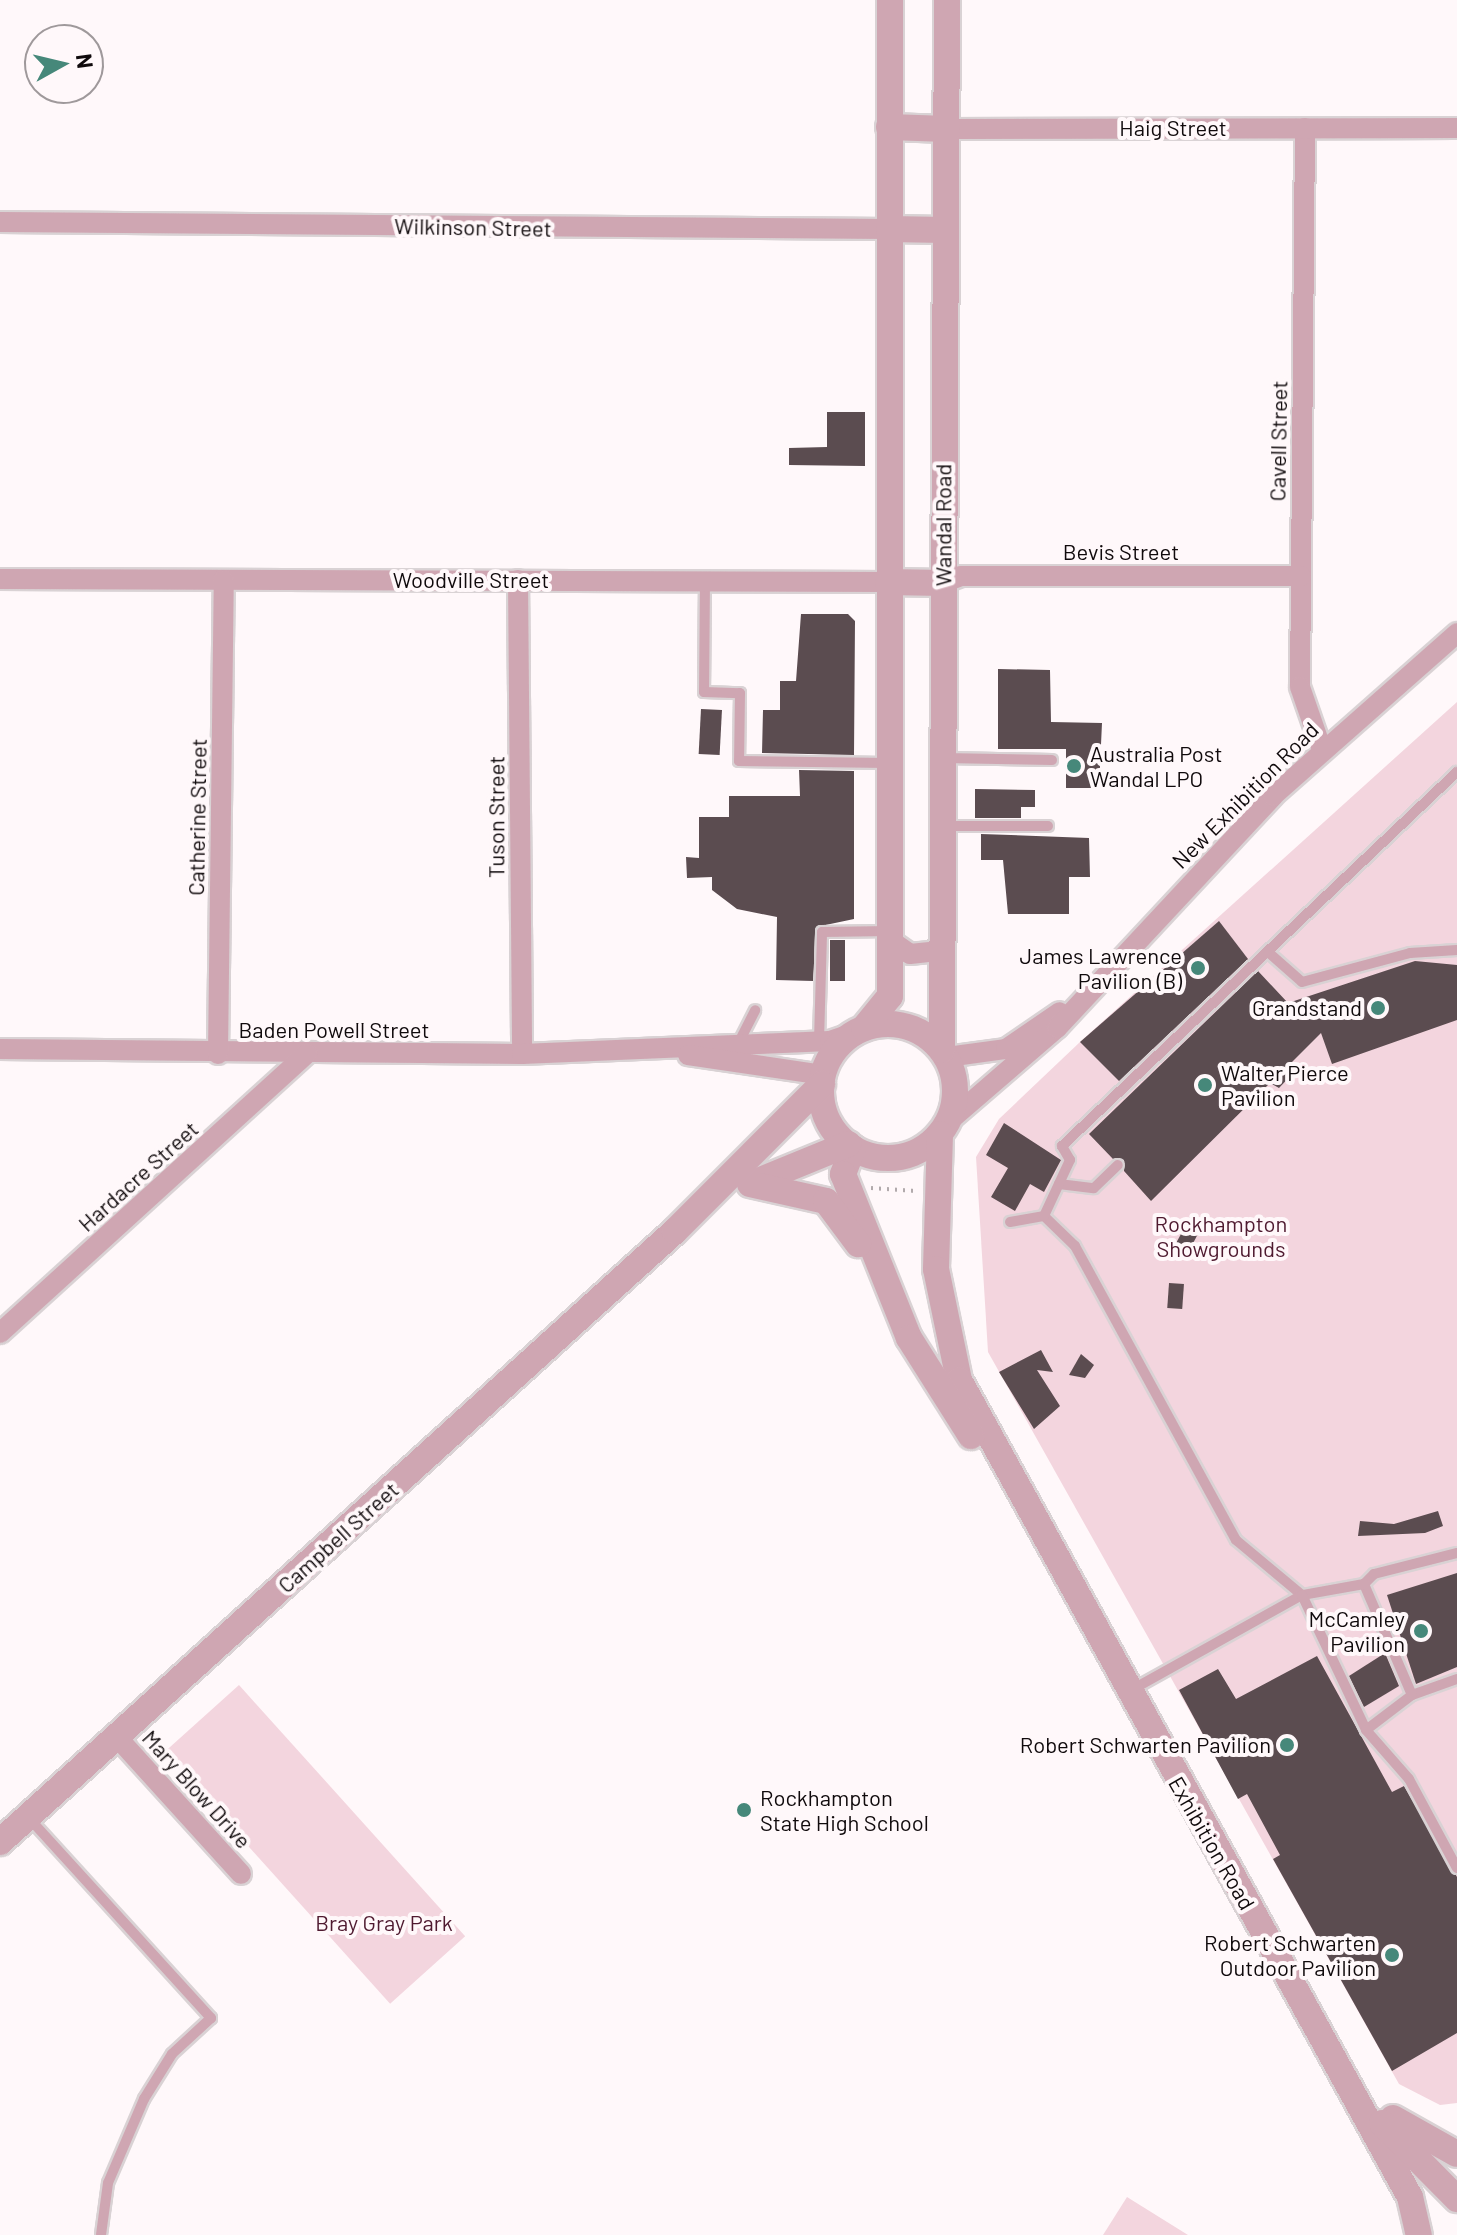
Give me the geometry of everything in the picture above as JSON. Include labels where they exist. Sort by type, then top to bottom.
[{"type":"street","points":[[858,1031],[915,1029],[944,1054],[955,1090],[944,1128],[908,1155],[850,1146],[823,1107],[822,1080],[858,1031],[890,996],[890,0]]},
{"type":"street","name":"Wandal Road","points":[[944,1054],[940,951],[947,0]]},
{"type":"street","name":"Haig Street","points":[[889,127],[1457,128]]},
{"type":"street","name":"Cavell Street","points":[[1305,128],[1300,687],[1322,750]]},
{"type":"street","name":"Wilkinson Street","points":[[0,222],[945,230]]},
{"type":"street","name":"Bevis Street","points":[[943,583],[961,576],[1301,576]]},
{"type":"street","name":"Woodville Street","points":[[0,579],[705,579],[943,583]]},
{"type":"street","name":"Catherine Street","points":[[218,1054],[224,580]]},
{"type":"street","name":"Tuson Street","points":[[518,580],[522,1054]]},
{"type":"street","name":"New Exhibition Road","points":[[944,1128],[996,1086],[1322,750],[1457,633]]},
{"type":"street","points":[[890,936],[910,954],[940,951]]},
{"type":"street","name":"New Exhibition Road","points":[[944,1054],[1006,1049],[1077,1002]]},
{"type":"street","name":"Baden Powell Street","points":[[0,1049],[218,1054],[522,1054],[669,1050],[819,1041],[858,1031]]},
{"type":"street","name":"Baden Powell Street","points":[[669,1050],[822,1080]]},
{"type":"street","name":"Hardacre Street","points":[[0,1333],[307,1054]]},
{"type":"street","name":"Campbell Street","points":[[0,1842],[675,1231],[822,1080]]},
{"type":"street","name":"Exhibition Road","points":[[944,1128],[933,1209],[944,1328],[959,1380],[1077,1605],[1410,2197],[1419,2235]]},
{"type":"street","name":"Exhibition Road","points":[[850,1146],[843,1174],[909,1338]]},
{"type":"street","name":"Campbell Street","points":[[675,1231],[750,1184],[850,1146]]},
{"type":"street","name":"Exhibition Road","points":[[750,1184],[826,1201],[844,1219],[909,1338],[1077,1605]]},
{"type":"street","name":"Mary Blow Drive","points":[[116,1736],[241,1874]]},
{"type":"street","name":"Exhibition Road","points":[[1346,2081],[1420,2139],[1457,2154]]},
{"type":"street","name":"Exhibition Road","points":[[1346,2081],[1420,2167],[1457,2199]]},
{"type":"lane","points":[[705,579],[704,692],[740,693],[739,761],[889,763]]},
{"type":"lane","points":[[942,758],[1052,760]]},
{"type":"lane","points":[[1044,1216],[1070,1160],[1062,1146],[1457,772]]},
{"type":"lane","points":[[941,826],[1048,826]]},
{"type":"lane","points":[[819,1041],[822,932],[890,936]]},
{"type":"lane","points":[[1268,952],[1302,982],[1410,953],[1457,950]]},
{"type":"lane","points":[[738,1044],[755,1010]]},
{"type":"lane","points":[[1059,1184],[1094,1188],[1118,1165]]},
{"type":"lane","points":[[1010,1222],[1044,1216]]},
{"type":"lane","points":[[1044,1216],[1075,1246],[1236,1540],[1302,1595],[1366,1730],[1409,1779],[1457,1868]]},
{"type":"lane","points":[[1126,1692],[1302,1595],[1364,1584],[1374,1574],[1457,1553]]},
{"type":"lane","points":[[1364,1584],[1412,1695]]},
{"type":"lane","points":[[1366,1730],[1412,1695],[1457,1679]]},
{"type":"lane","points":[[28,1817],[211,2018],[172,2054],[144,2099],[108,2183],[101,2235]]},
{"type":"path","points":[[860,1187],[916,1191]]},
{"type":"green space","name":"Rockhampton Showgrounds","points":[[1457,702],[1457,2103],[1440,2105],[1399,2084],[988,1352],[976,1157],[999,1119],[1080,1042]]},
{"type":"green space","name":"Bray Gray Park","points":[[239,1685],[465,1936],[390,2004],[164,1753]]},
{"type":"green space","points":[[1127,2197],[1188,2235],[1103,2235]]},
{"type":"building","points":[[827,412],[865,412],[865,466],[789,465],[789,448],[827,447]]},
{"type":"building","points":[[801,614],[848,614],[855,621],[854,755],[762,753],[763,710],[780,710],[780,681],[796,681]]},
{"type":"building","points":[[998,669],[1050,670],[1051,722],[1102,723],[1099,788],[1066,788],[1066,749],[998,749]]},
{"type":"building","points":[[701,709],[722,710],[720,755],[699,754]]},
{"type":"building","points":[[799,770],[854,771],[854,919],[816,927],[813,981],[776,980],[777,917],[737,909],[712,890],[712,877],[687,878],[686,857],[699,858],[699,817],[729,817],[729,796],[800,796]]},
{"type":"building","points":[[975,789],[1035,790],[1035,807],[1021,807],[1021,818],[975,818]]},
{"type":"building","points":[[981,834],[1089,838],[1090,877],[1069,877],[1069,914],[1008,914],[1003,860],[981,860]]},
{"type":"building","points":[[1219,921],[1248,959],[1119,1081],[1080,1042]]},
{"type":"building","points":[[830,940],[845,940],[845,981],[830,981]]},
{"type":"building","name":"Walter Pierce Pavilion","points":[[1415,961],[1457,965],[1457,1020],[1332,1064],[1321,1033],[1292,1062],[1297,1069],[1279,1088],[1270,1083],[1151,1201],[1124,1171],[1124,1160],[1113,1159],[1089,1134],[1258,971],[1288,1003]]},
{"type":"building","points":[[1004,1123],[1061,1160],[1044,1192],[1030,1184],[1015,1211],[991,1197],[1008,1168],[986,1155]]},
{"type":"building","points":[[1190,1217],[1203,1224],[1185,1258],[1172,1251]]},
{"type":"building","points":[[1169,1283],[1184,1284],[1182,1309],[1167,1308]]},
{"type":"building","points":[[1041,1350],[1053,1372],[1037,1370],[1060,1406],[1034,1429],[999,1372]]},
{"type":"building","points":[[1081,1354],[1094,1365],[1085,1378],[1069,1375]]},
{"type":"building","points":[[1438,1511],[1443,1526],[1425,1533],[1358,1536],[1360,1521],[1394,1524]]},
{"type":"building","name":"McCamley Pavilion","points":[[1457,1573],[1457,1667],[1416,1684],[1387,1595]]},
{"type":"building","points":[[1385,1653],[1399,1686],[1364,1707],[1349,1676]]},
{"type":"building","points":[[1317,1656],[1392,1792],[1404,1786],[1457,1877],[1457,2033],[1392,2071],[1273,1859],[1280,1855],[1247,1794],[1238,1799],[1179,1690],[1218,1669],[1236,1699]]},
{"type":"place","name":"Australia Post Wandal LPO","points":[[1074,766]]},
{"type":"place","name":"James Lawrence Pavilion (B)","points":[[1198,968]]},
{"type":"place","name":"Grandstand","points":[[1378,1008]]},
{"type":"place","name":"Walter Pierce Pavilion","points":[[1205,1085]]},
{"type":"place","name":"McCamley Pavilion","points":[[1421,1631]]},
{"type":"place","name":"Robert Schwarten Pavilion","points":[[1287,1745]]},
{"type":"place","name":"Rockhampton State High School","points":[[744,1810]]},
{"type":"place","name":"Robert Schwarten Outdoor Pavilion","points":[[1392,1955]]}]
